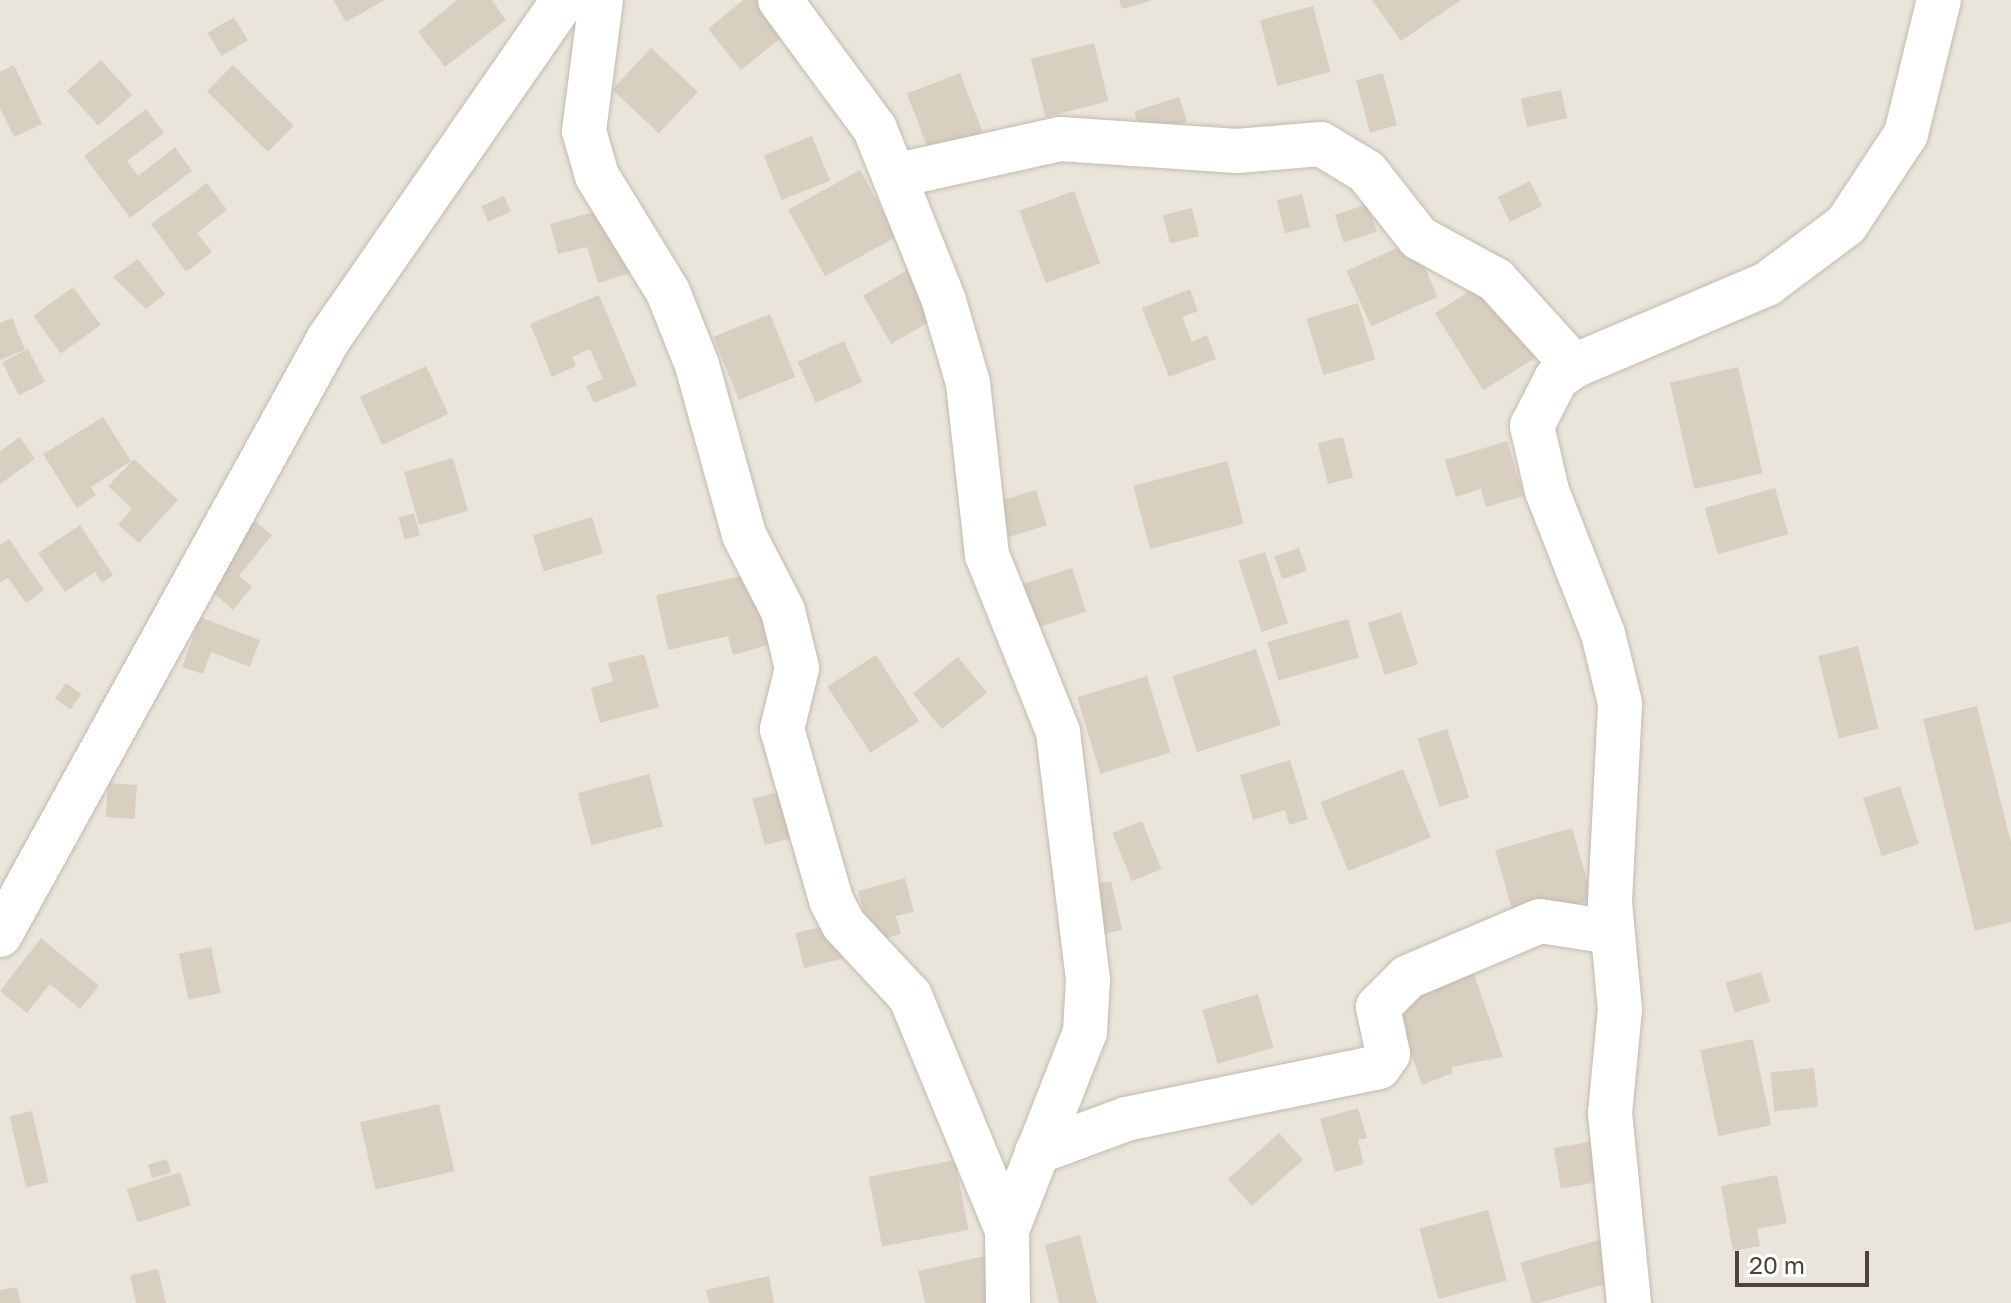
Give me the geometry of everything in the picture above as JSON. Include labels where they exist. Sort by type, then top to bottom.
[{"type":"street","points":[[0,935],[328,340],[563,0]]},
{"type":"street","points":[[601,0],[584,131],[597,176],[668,292],[697,365],[744,535],[783,611],[797,668],[782,729],[831,900],[844,925],[905,987],[1007,1230]]},
{"type":"street","points":[[780,0],[838,71],[894,176],[968,383],[987,555],[1053,713],[1069,807],[1088,980],[1085,1032],[1072,1078],[1037,1152],[1007,1230],[1008,1303]]},
{"type":"street","points":[[1629,1303],[1610,1113],[1620,1010],[1611,932],[1620,703],[1603,634],[1547,491],[1532,426],[1556,379],[1574,366],[1767,284],[1846,225],[1906,134],[1939,0]]},
{"type":"street","points":[[894,176],[1060,139],[1237,151],[1321,144],[1367,172],[1401,224],[1419,238],[1496,280],[1574,366]]},
{"type":"street","points":[[1037,1152],[1138,1116],[1379,1067],[1388,1054],[1378,1007],[1408,977],[1540,921],[1611,932]]},
{"type":"shaded area","points":[[0,0],[2011,0],[2011,1303],[0,1303]]},
{"type":"building","points":[[333,0],[385,0],[346,22]]},
{"type":"building","points":[[457,0],[492,0],[506,20],[445,67],[418,32]]},
{"type":"building","points":[[743,0],[770,0],[793,28],[741,70],[708,29]]},
{"type":"building","points":[[1119,0],[1150,0],[1151,1],[1122,9]]},
{"type":"building","points":[[1372,0],[1461,0],[1401,41]]},
{"type":"building","points":[[1313,6],[1331,72],[1277,86],[1260,20]]},
{"type":"building","points":[[234,17],[248,40],[221,56],[207,33]]},
{"type":"building","points":[[1094,43],[1109,101],[1045,117],[1031,59]]},
{"type":"building","points":[[651,48],[698,92],[659,133],[612,90]]},
{"type":"building","points":[[101,60],[132,95],[98,126],[67,91]]},
{"type":"building","points":[[14,65],[42,124],[14,137],[0,108],[0,72]]},
{"type":"building","points":[[233,65],[294,126],[268,152],[207,91]]},
{"type":"building","points":[[960,73],[984,136],[931,156],[907,93]]},
{"type":"building","points":[[1383,73],[1397,125],[1370,132],[1356,80]]},
{"type":"building","points":[[1561,90],[1567,118],[1527,127],[1521,99]]},
{"type":"building","points":[[1179,97],[1187,122],[1142,136],[1134,112]]},
{"type":"building","points":[[146,109],[164,133],[127,161],[138,176],[175,147],[192,171],[130,218],[84,156]]},
{"type":"building","points":[[812,136],[830,181],[782,200],[764,155]]},
{"type":"building","points":[[860,170],[897,236],[825,276],[788,210]]},
{"type":"building","points":[[1530,181],[1542,206],[1510,222],[1498,197]]},
{"type":"building","points":[[207,183],[227,210],[197,233],[212,252],[186,272],[151,224]]},
{"type":"building","points":[[1074,191],[1100,263],[1046,283],[1019,211]]},
{"type":"building","points":[[1302,194],[1310,227],[1285,233],[1277,200]]},
{"type":"building","points":[[504,196],[511,212],[488,222],[481,206]]},
{"type":"building","points":[[1368,204],[1377,232],[1344,242],[1335,215]]},
{"type":"building","points":[[616,206],[634,272],[598,283],[587,247],[558,254],[550,224]]},
{"type":"building","points":[[1192,208],[1199,236],[1170,243],[1163,215]]},
{"type":"building","points":[[1413,241],[1438,297],[1371,326],[1346,271]]},
{"type":"building","points":[[138,259],[165,294],[146,309],[113,277]]},
{"type":"building","points":[[916,265],[944,313],[891,344],[863,296]]},
{"type":"building","points":[[1491,278],[1539,355],[1483,390],[1435,313]]},
{"type":"building","points":[[73,287],[101,325],[61,354],[33,316]]},
{"type":"building","points":[[1190,289],[1198,311],[1182,317],[1192,342],[1207,335],[1216,359],[1169,377],[1142,308]]},
{"type":"building","points":[[599,295],[637,385],[594,403],[586,386],[603,379],[590,349],[572,357],[576,366],[552,377],[530,324]]},
{"type":"building","points":[[1358,303],[1375,359],[1324,375],[1306,319]]},
{"type":"building","points":[[770,314],[795,377],[739,400],[713,337]]},
{"type":"building","points":[[12,318],[25,350],[0,360],[0,323]]},
{"type":"building","points":[[844,341],[862,382],[816,403],[797,362]]},
{"type":"building","points":[[28,349],[45,382],[19,395],[2,362]]},
{"type":"building","points":[[426,366],[448,414],[382,445],[360,397]]},
{"type":"building","points":[[1738,367],[1763,473],[1694,489],[1670,383]]},
{"type":"building","points":[[103,417],[131,461],[91,487],[96,495],[77,508],[43,454]]},
{"type":"building","points":[[20,437],[35,459],[0,484],[0,451]]},
{"type":"building","points":[[1343,437],[1353,478],[1328,484],[1318,443]]},
{"type":"building","points":[[1507,441],[1524,496],[1486,507],[1481,489],[1456,497],[1445,460]]},
{"type":"building","points":[[453,458],[468,511],[419,525],[404,472]]},
{"type":"building","points":[[134,459],[178,500],[139,543],[118,525],[132,509],[108,486]]},
{"type":"building","points":[[1227,461],[1244,524],[1150,549],[1133,486]]},
{"type":"building","points":[[1775,488],[1788,534],[1718,554],[1705,508]]},
{"type":"building","points":[[1036,490],[1047,525],[1009,537],[998,502]]},
{"type":"building","points":[[414,513],[420,535],[404,539],[399,517]]},
{"type":"building","points":[[592,517],[603,553],[544,571],[533,535]]},
{"type":"building","points":[[253,519],[272,535],[239,576],[252,587],[233,610],[204,585]]},
{"type":"building","points":[[80,525],[113,575],[102,583],[95,572],[65,592],[38,553]]},
{"type":"building","points":[[9,539],[44,590],[26,603],[8,578],[0,583],[0,545]]},
{"type":"building","points":[[1299,548],[1307,571],[1282,579],[1274,556]]},
{"type":"building","points":[[1265,552],[1288,623],[1262,632],[1238,561]]},
{"type":"building","points":[[1072,568],[1086,612],[1038,628],[1023,584]]},
{"type":"building","points":[[755,573],[775,643],[733,655],[728,636],[668,650],[656,595]]},
{"type":"building","points":[[1401,612],[1418,664],[1385,675],[1368,623]]},
{"type":"building","points":[[200,617],[260,640],[250,667],[211,652],[203,674],[182,667]]},
{"type":"building","points":[[1348,619],[1359,657],[1278,681],[1267,642]]},
{"type":"building","points":[[1858,646],[1879,728],[1839,738],[1818,656]]},
{"type":"building","points":[[1256,649],[1281,725],[1197,752],[1172,676]]},
{"type":"building","points":[[644,654],[659,707],[600,723],[591,688],[613,681],[608,663]]},
{"type":"building","points":[[876,655],[919,721],[870,753],[827,687]]},
{"type":"building","points":[[958,657],[987,693],[942,729],[913,694]]},
{"type":"building","points":[[1147,676],[1170,753],[1101,774],[1077,697]]},
{"type":"building","points":[[66,683],[81,694],[70,710],[55,698]]},
{"type":"building","points":[[1977,706],[2011,843],[2011,922],[1975,931],[1923,719]]},
{"type":"building","points":[[1447,729],[1469,797],[1440,807],[1418,739]]},
{"type":"building","points":[[1290,760],[1308,819],[1289,825],[1285,810],[1253,820],[1240,775]]},
{"type":"building","points":[[1403,769],[1431,838],[1348,871],[1320,802]]},
{"type":"building","points":[[649,774],[663,826],[591,845],[578,793]]},
{"type":"building","points":[[108,783],[137,785],[135,819],[106,817]]},
{"type":"building","points":[[1900,786],[1919,844],[1882,856],[1863,798]]},
{"type":"building","points":[[789,789],[801,835],[765,845],[752,799]]},
{"type":"building","points":[[1142,821],[1161,869],[1132,881],[1112,833]]},
{"type":"building","points":[[1572,828],[1593,900],[1516,922],[1495,850]]},
{"type":"building","points":[[905,878],[914,912],[896,916],[901,934],[872,942],[858,891]]},
{"type":"building","points":[[1111,881],[1122,930],[1093,936],[1082,888]]},
{"type":"building","points":[[840,922],[849,957],[804,968],[795,933]]},
{"type":"building","points":[[41,938],[99,986],[80,1009],[50,984],[27,1013],[0,991]]},
{"type":"building","points":[[211,947],[221,993],[188,1000],[179,954]]},
{"type":"building","points":[[1761,972],[1770,1002],[1735,1012],[1726,983]]},
{"type":"building","points":[[1474,974],[1503,1057],[1451,1067],[1453,1073],[1422,1085],[1393,1001]]},
{"type":"building","points":[[1258,994],[1273,1048],[1218,1064],[1202,1010]]},
{"type":"building","points":[[1753,1039],[1771,1125],[1718,1136],[1700,1050]]},
{"type":"building","points":[[1814,1068],[1818,1107],[1774,1111],[1770,1073]]},
{"type":"building","points":[[439,1104],[455,1171],[376,1189],[360,1122]]},
{"type":"building","points":[[1358,1108],[1367,1138],[1358,1140],[1364,1164],[1335,1172],[1320,1119]]},
{"type":"building","points":[[32,1111],[48,1182],[26,1187],[10,1116]]},
{"type":"building","points":[[1279,1133],[1303,1160],[1252,1206],[1228,1179]]},
{"type":"building","points":[[1594,1141],[1601,1181],[1561,1188],[1554,1148]]},
{"type":"building","points":[[167,1159],[171,1172],[152,1178],[148,1165]]},
{"type":"building","points":[[955,1160],[969,1230],[882,1246],[869,1177]]},
{"type":"building","points":[[180,1172],[191,1205],[138,1223],[127,1189]]},
{"type":"building","points":[[1777,1175],[1787,1223],[1757,1229],[1760,1246],[1733,1251],[1721,1186]]},
{"type":"building","points":[[1488,1210],[1507,1281],[1438,1299],[1419,1228]]},
{"type":"building","points":[[1080,1235],[1097,1303],[1059,1303],[1045,1245]]},
{"type":"building","points":[[1606,1238],[1618,1280],[1532,1303],[1520,1263]]},
{"type":"building","points":[[989,1255],[1000,1303],[925,1303],[918,1271]]},
{"type":"building","points":[[158,1269],[166,1303],[136,1303],[130,1275]]},
{"type":"building","points":[[769,1276],[774,1303],[709,1303],[706,1290]]},
{"type":"building","points":[[17,1287],[21,1303],[0,1303],[0,1290]]}]
